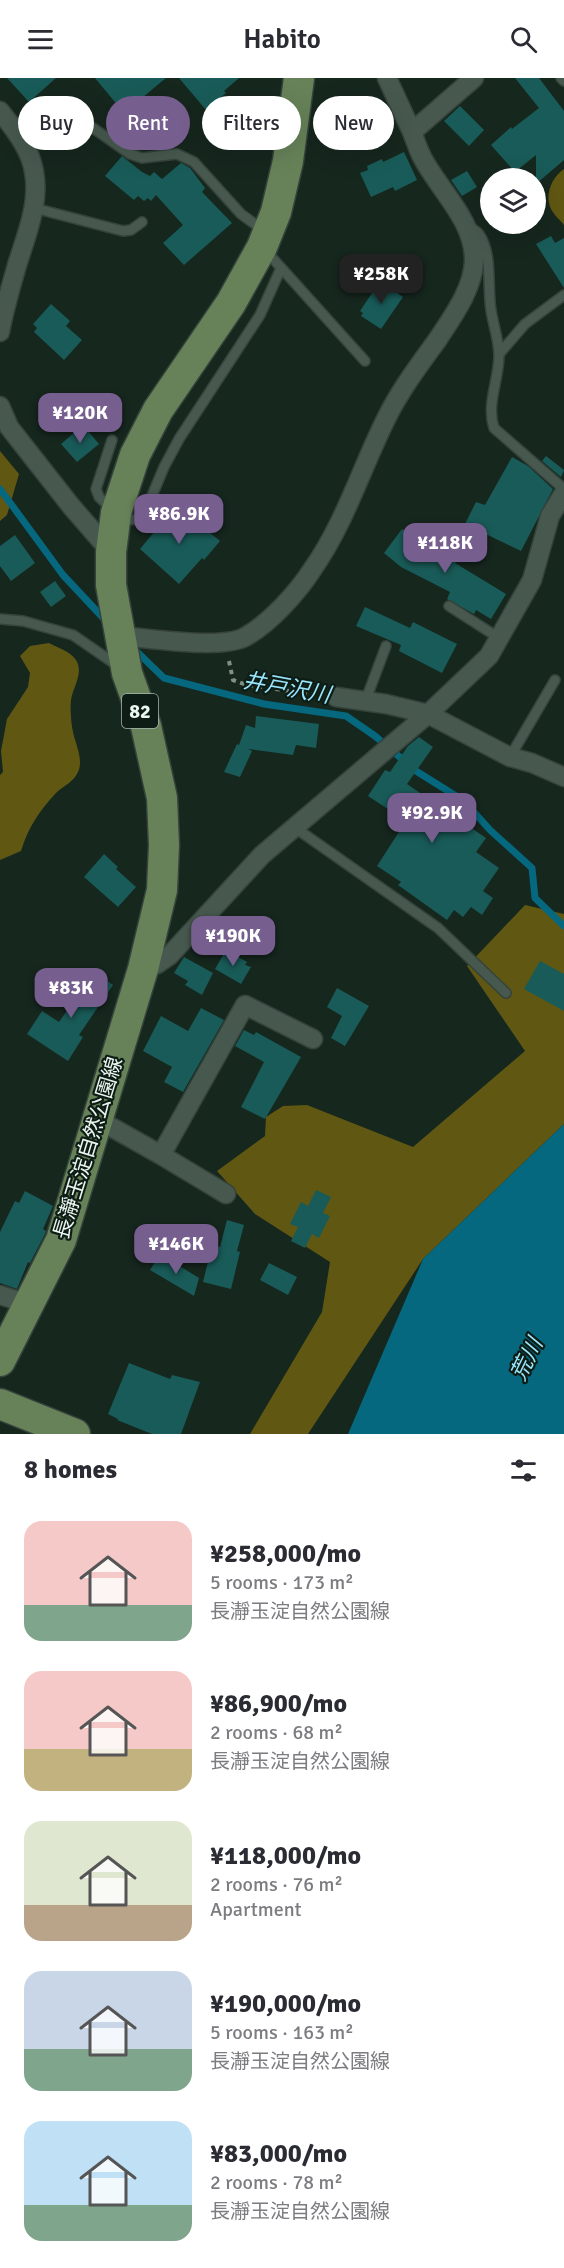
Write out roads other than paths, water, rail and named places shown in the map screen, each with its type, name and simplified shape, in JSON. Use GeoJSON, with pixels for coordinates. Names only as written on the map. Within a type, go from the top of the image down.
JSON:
{"type":"FeatureCollection","features":[{"type":"Feature","properties":{"kind":"main road","name":"長瀞玉淀自然公園線"},"geometry":{"type":"LineString","coordinates":[[0,1361],[61,1240],[142,969],[162,890],[164,845],[162,798],[146,726],[127,673],[111,585],[111,552],[115,518],[135,455],[158,410],[270,250],[288,161],[299,78]]}},
{"type":"Feature","properties":{"kind":"main road"},"geometry":{"type":"LineString","coordinates":[[0,1404],[75,1434]]}},
{"type":"Feature","properties":{"kind":"street"},"geometry":{"type":"LineString","coordinates":[[119,636],[226,643],[245,637],[264,623],[299,589],[339,525],[386,418],[465,295],[474,262],[473,249],[465,225],[422,157],[387,78]]}},
{"type":"Feature","properties":{"kind":"street"},"geometry":{"type":"LineString","coordinates":[[412,132],[474,78]]}},
{"type":"Feature","properties":{"kind":"street"},"geometry":{"type":"LineString","coordinates":[[0,111],[18,135]]}},
{"type":"Feature","properties":{"kind":"street"},"geometry":{"type":"LineString","coordinates":[[0,332],[18,263],[31,226],[34,208],[36,177],[26,150]]}},
{"type":"Feature","properties":{"kind":"street"},"geometry":{"type":"LineString","coordinates":[[0,406],[9,427],[71,506],[111,552]]}},
{"type":"Feature","properties":{"kind":"street"},"geometry":{"type":"LineString","coordinates":[[142,969],[157,964],[171,955],[262,855],[428,714],[489,656],[531,580],[550,516],[564,491]]}},
{"type":"Feature","properties":{"kind":"street"},"geometry":{"type":"LineString","coordinates":[[336,697],[386,704],[428,714],[510,757],[532,763],[564,777]]}},
{"type":"Feature","properties":{"kind":"street"},"geometry":{"type":"LineString","coordinates":[[161,1155],[245,1005],[313,1039]]}},
{"type":"Feature","properties":{"kind":"street"},"geometry":{"type":"LineString","coordinates":[[97,1119],[226,1194]]}},
{"type":"Feature","properties":{"kind":"street"},"geometry":{"type":"LineString","coordinates":[[0,1295],[29,1304]]}},
{"type":"Feature","properties":{"kind":"lane"},"geometry":{"type":"LineString","coordinates":[[94,129],[130,154],[142,158],[177,154],[194,162],[365,360]]}},
{"type":"Feature","properties":{"kind":"lane"},"geometry":{"type":"LineString","coordinates":[[34,208],[123,231],[131,230],[142,222]]}},
{"type":"Feature","properties":{"kind":"lane"},"geometry":{"type":"LineString","coordinates":[[465,225],[478,232],[485,249],[488,292],[499,354],[491,404],[491,420],[494,428],[564,491]]}},
{"type":"Feature","properties":{"kind":"lane"},"geometry":{"type":"LineString","coordinates":[[499,354],[525,324],[564,296]]}},
{"type":"Feature","properties":{"kind":"lane"},"geometry":{"type":"LineString","coordinates":[[112,440],[96,489],[99,497],[115,518]]}},
{"type":"Feature","properties":{"kind":"lane"},"geometry":{"type":"LineString","coordinates":[[449,606],[499,638]]}},
{"type":"Feature","properties":{"kind":"lane"},"geometry":{"type":"LineString","coordinates":[[0,619],[23,621],[73,634],[127,673]]}},
{"type":"Feature","properties":{"kind":"lane"},"geometry":{"type":"LineString","coordinates":[[364,702],[386,646]]}},
{"type":"Feature","properties":{"kind":"lane"},"geometry":{"type":"LineString","coordinates":[[510,757],[555,680]]}},
{"type":"Feature","properties":{"kind":"lane"},"geometry":{"type":"LineString","coordinates":[[294,827],[438,928],[506,993]]}},
{"type":"Feature","properties":{"kind":"water","name":"荒川"},"geometry":{"type":"Polygon","coordinates":[[[564,1124],[564,1434],[348,1434],[423,1259],[564,1124]]]}},
{"type":"Feature","properties":{"kind":"waterway","name":"井戸沢川"},"geometry":{"type":"LineString","coordinates":[[0,489],[63,575],[107,622]]}},
{"type":"Feature","properties":{"kind":"waterway","name":"井戸沢川"},"geometry":{"type":"LineString","coordinates":[[134,649],[164,678],[264,704],[346,716],[375,736],[416,771],[464,801],[490,830],[532,868],[535,898],[564,926]]}}]}
